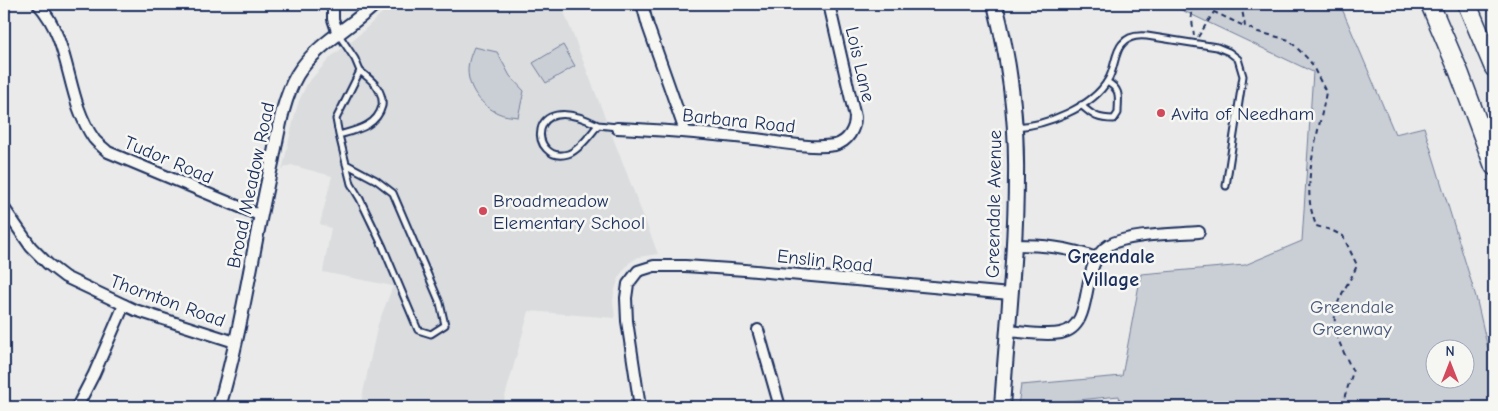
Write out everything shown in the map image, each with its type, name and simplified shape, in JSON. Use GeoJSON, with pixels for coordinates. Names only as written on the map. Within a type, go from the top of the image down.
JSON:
{"type":"FeatureCollection","features":[{"type":"Feature","properties":{"kind":"highway"},"geometry":{"type":"LineString","coordinates":[[1430,4],[1459,72],[1494,166]]}},
{"type":"Feature","properties":{"kind":"highway"},"geometry":{"type":"LineString","coordinates":[[1467,4],[1494,68]]}},
{"type":"Feature","properties":{"kind":"main road","name":"Greendale Avenue"},"geometry":{"type":"LineString","coordinates":[[995,4],[1006,59],[1014,127],[1016,178],[1002,407]]}},
{"type":"Feature","properties":{"kind":"street","name":"Tudor Road"},"geometry":{"type":"LineString","coordinates":[[38,4],[53,26],[61,46],[71,87],[81,113],[95,140],[108,152],[259,215]]}},
{"type":"Feature","properties":{"kind":"street"},"geometry":{"type":"LineString","coordinates":[[333,4],[333,19],[338,34]]}},
{"type":"Feature","properties":{"kind":"street","name":"Broad Meadow Road"},"geometry":{"type":"LineString","coordinates":[[219,407],[230,371],[259,215],[285,106],[297,76],[310,58],[363,16],[375,4]]}},
{"type":"Feature","properties":{"kind":"street"},"geometry":{"type":"LineString","coordinates":[[642,4],[685,131]]}},
{"type":"Feature","properties":{"kind":"street","name":"Lois Lane"},"geometry":{"type":"LineString","coordinates":[[829,4],[855,117],[855,128],[852,131]]}},
{"type":"Feature","properties":{"kind":"street","name":"Barbara Road"},"geometry":{"type":"LineString","coordinates":[[618,128],[685,131],[811,145],[836,145],[846,139],[852,131]]}},
{"type":"Feature","properties":{"kind":"street","name":"Thornton Road"},"geometry":{"type":"LineString","coordinates":[[4,208],[30,246],[48,264],[78,284],[135,310],[235,342]]}},
{"type":"Feature","properties":{"kind":"street"},"geometry":{"type":"LineString","coordinates":[[1008,331],[1056,334],[1073,328],[1082,314],[1090,274],[1096,258],[1106,246],[1118,241],[1199,232]]}},
{"type":"Feature","properties":{"kind":"street"},"geometry":{"type":"LineString","coordinates":[[1013,246],[1059,247],[1096,258]]}},
{"type":"Feature","properties":{"kind":"street","name":"Enslin Road"},"geometry":{"type":"LineString","coordinates":[[640,407],[627,321],[626,298],[628,284],[638,271],[654,266],[685,266],[1010,294]]}},
{"type":"Feature","properties":{"kind":"street"},"geometry":{"type":"LineString","coordinates":[[77,407],[94,374],[124,305]]}},
{"type":"Feature","properties":{"kind":"street"},"geometry":{"type":"LineString","coordinates":[[758,330],[780,407]]}},
{"type":"Feature","properties":{"kind":"lane"},"geometry":{"type":"LineString","coordinates":[[338,34],[355,59],[360,71],[377,87],[382,95],[380,112],[374,122],[357,130],[339,135]]}},
{"type":"Feature","properties":{"kind":"lane"},"geometry":{"type":"LineString","coordinates":[[1014,127],[1043,122],[1081,106],[1092,98],[1108,82],[1114,68],[1118,49],[1129,38],[1147,36],[1217,47],[1229,52],[1238,59],[1242,70],[1242,82],[1226,186]]}},
{"type":"Feature","properties":{"kind":"lane"},"geometry":{"type":"LineString","coordinates":[[346,164],[376,180],[393,193],[440,303],[445,325],[432,334],[418,330],[383,247],[351,184],[346,164],[339,135],[336,119],[360,71]]}},
{"type":"Feature","properties":{"kind":"lane"},"geometry":{"type":"LineString","coordinates":[[1081,106],[1092,115],[1104,119],[1114,119],[1118,113],[1118,92],[1116,87],[1108,82]]}},
{"type":"Feature","properties":{"kind":"lane"},"geometry":{"type":"LineString","coordinates":[[598,125],[570,153],[561,155],[553,154],[545,149],[540,136],[543,122],[550,116],[557,114],[584,118],[598,125],[618,128]]}},
{"type":"Feature","properties":{"kind":"path"},"geometry":{"type":"LineString","coordinates":[[1190,4],[1195,44]]}},
{"type":"Feature","properties":{"kind":"path"},"geometry":{"type":"LineString","coordinates":[[1197,4],[1258,32],[1289,40],[1310,61],[1326,92],[1314,143],[1309,183],[1310,205],[1316,226],[1331,230],[1342,236],[1357,265],[1336,306],[1334,323],[1338,339],[1353,372],[1345,395],[1344,407]]}},
{"type":"Feature","properties":{"kind":"path"},"geometry":{"type":"LineString","coordinates":[[1241,4],[1245,26]]}},
{"type":"Feature","properties":{"kind":"path"},"geometry":{"type":"LineString","coordinates":[[1195,44],[1214,12]]}},
{"type":"Feature","properties":{"kind":"shaded area","name":"Broadmeadow Elementary School"},"geometry":{"type":"Polygon","coordinates":[[[388,4],[561,4],[658,254],[638,257],[629,263],[620,275],[614,292],[615,318],[529,311],[502,407],[360,407],[378,324],[393,286],[323,272],[331,228],[320,224],[332,176],[291,165],[285,167],[282,171],[295,114],[307,84],[331,57],[360,34],[382,13],[388,4]]]}},
{"type":"Feature","properties":{"kind":"green space","name":"Greendale Greenway"},"geometry":{"type":"Polygon","coordinates":[[[1169,4],[1340,4],[1395,134],[1424,127],[1476,297],[1494,375],[1494,407],[1121,407],[1119,396],[1018,406],[1021,385],[1122,376],[1141,274],[1245,265],[1302,241],[1313,72],[1169,4]]]}},
{"type":"Feature","properties":{"kind":"green space"},"geometry":{"type":"Polygon","coordinates":[[[563,45],[575,66],[546,83],[533,63],[563,45]]]}},
{"type":"Feature","properties":{"kind":"green space"},"geometry":{"type":"Polygon","coordinates":[[[474,47],[497,52],[510,76],[524,91],[518,117],[503,115],[492,110],[481,101],[473,90],[468,70],[474,47]]]}},
{"type":"Feature","properties":{"kind":"place","name":"Avita of Needham"},"geometry":{"type":"Point","coordinates":[1161,113]}},
{"type":"Feature","properties":{"kind":"place","name":"Broadmeadow Elementary School"},"geometry":{"type":"Point","coordinates":[483,211]}},
{"type":"Feature","properties":{"kind":"district","name":"Greendale Village"},"geometry":{"type":"Point","coordinates":[1111,268]}}]}
